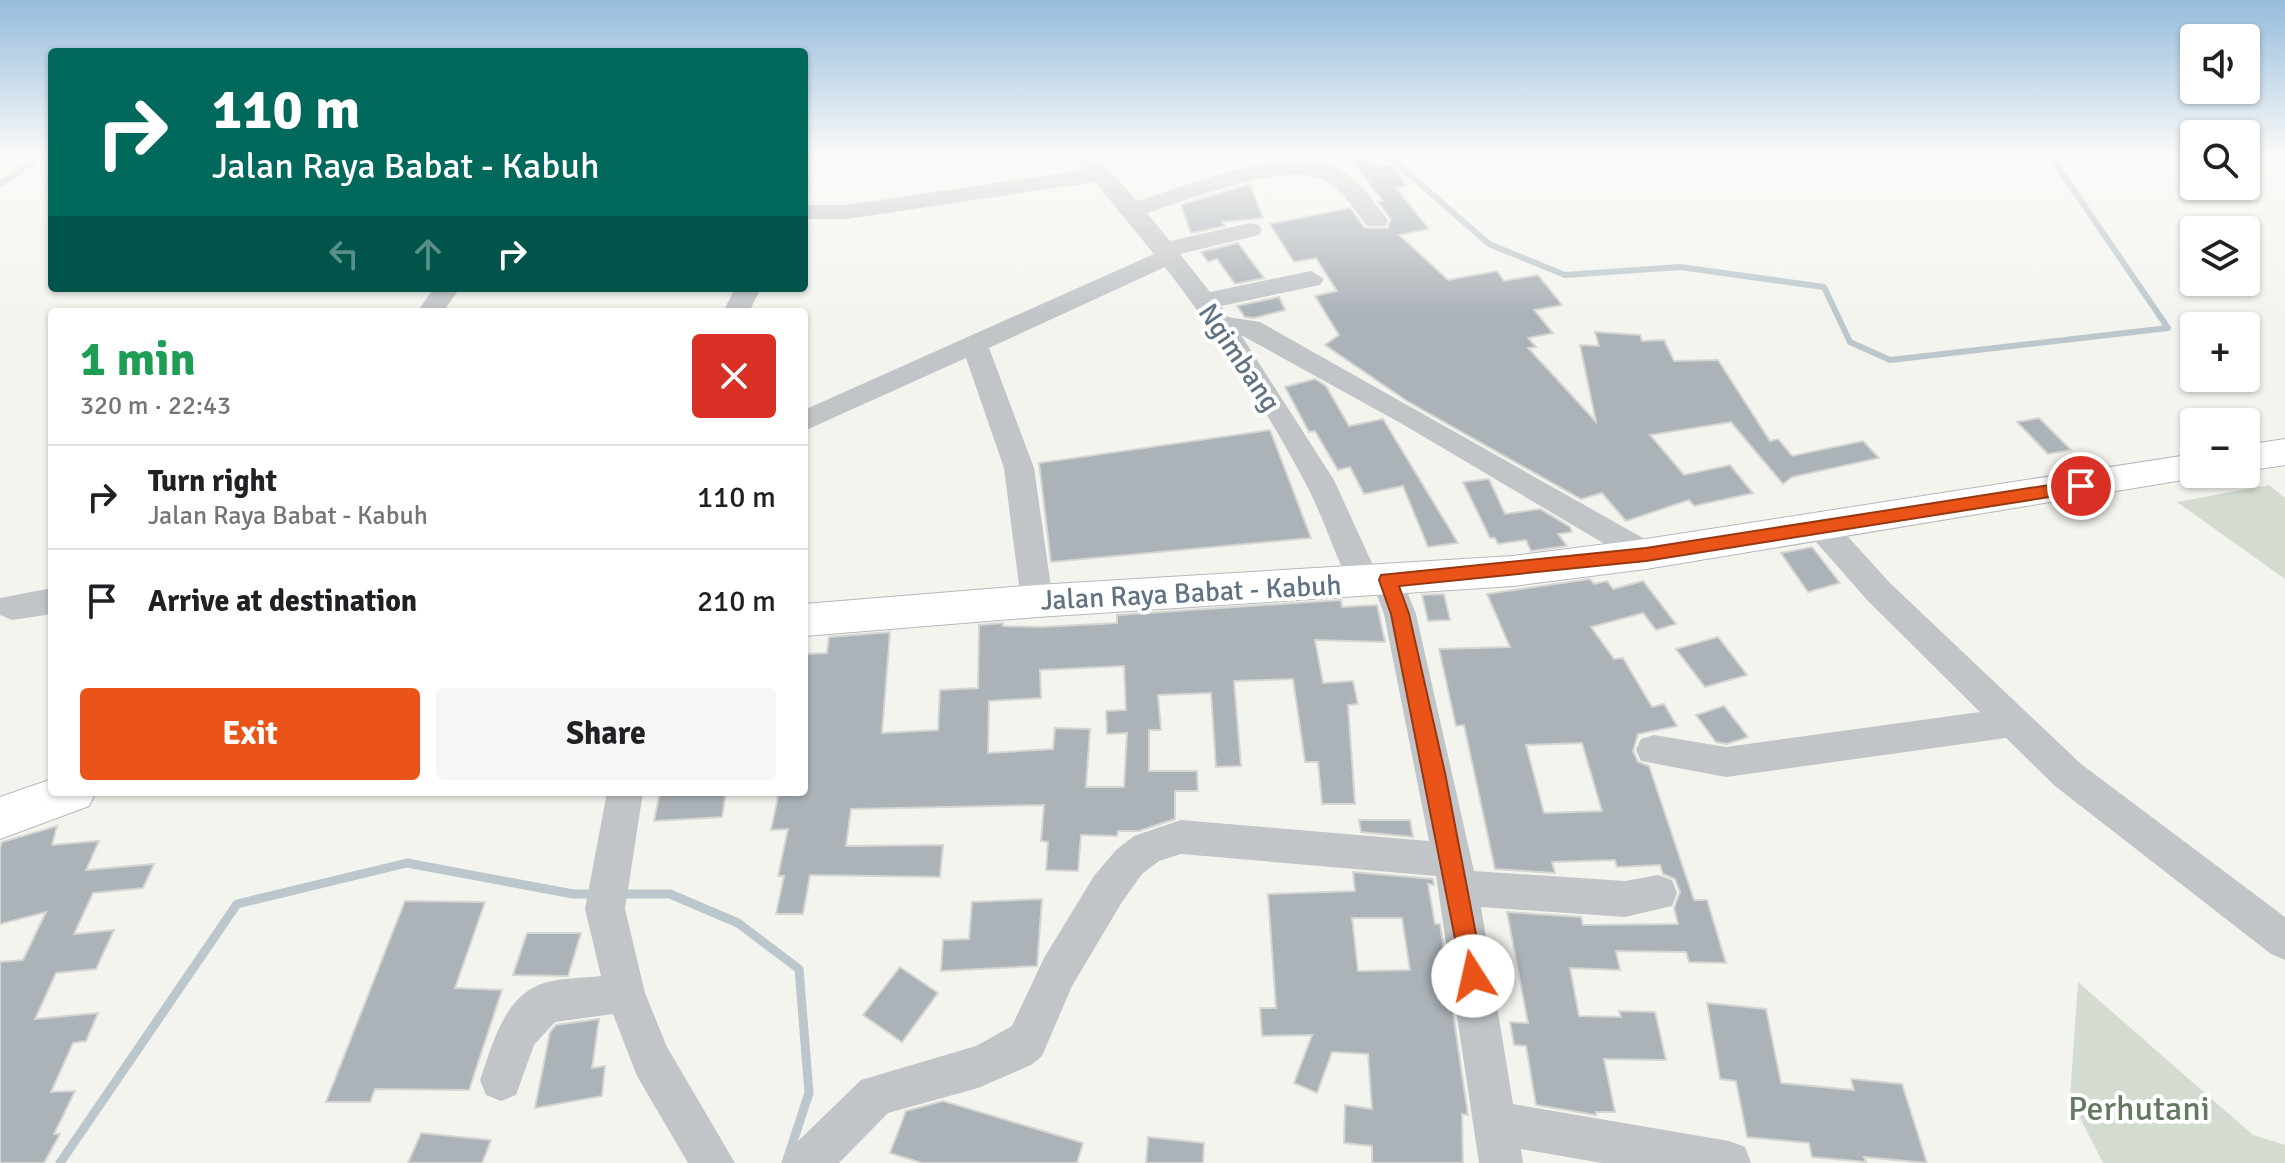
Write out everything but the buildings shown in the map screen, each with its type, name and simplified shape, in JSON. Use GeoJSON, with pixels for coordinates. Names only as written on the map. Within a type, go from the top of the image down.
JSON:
{"type":"FeatureCollection","features":[{"type":"Feature","properties":{"kind":"main road"},"geometry":{"type":"LineString","coordinates":[[2260,456],[2285,452]]}},
{"type":"Feature","properties":{"kind":"main road","name":"Jalan Raya Babat - Kabuh"},"geometry":{"type":"LineString","coordinates":[[808,620],[1037,601],[1513,571],[1646,554],[2180,469]]}},
{"type":"Feature","properties":{"kind":"main road"},"geometry":{"type":"LineString","coordinates":[[0,818],[62,796]]}},
{"type":"Feature","properties":{"kind":"street"},"geometry":{"type":"LineString","coordinates":[[808,212],[847,212],[866,208]]}},
{"type":"Feature","properties":{"kind":"street"},"geometry":{"type":"LineString","coordinates":[[1133,210],[1139,208]]}},
{"type":"Feature","properties":{"kind":"street"},"geometry":{"type":"LineString","coordinates":[[1365,208],[1376,221]]}},
{"type":"Feature","properties":{"kind":"street","name":"Ngimbang"},"geometry":{"type":"LineString","coordinates":[[1133,210],[1212,313],[1321,483],[1376,581],[1400,614],[1455,874],[1499,1143]]}},
{"type":"Feature","properties":{"kind":"street"},"geometry":{"type":"LineString","coordinates":[[808,232],[847,212]]}},
{"type":"Feature","properties":{"kind":"street"},"geometry":{"type":"LineString","coordinates":[[808,419],[975,346],[1166,253],[1250,230]]}},
{"type":"Feature","properties":{"kind":"street"},"geometry":{"type":"LineString","coordinates":[[1212,313],[1311,279]]}},
{"type":"Feature","properties":{"kind":"street"},"geometry":{"type":"LineString","coordinates":[[1212,313],[1251,328],[1414,418],[1646,554]]}},
{"type":"Feature","properties":{"kind":"street"},"geometry":{"type":"LineString","coordinates":[[975,346],[1019,468],[1037,601]]}},
{"type":"Feature","properties":{"kind":"street"},"geometry":{"type":"LineString","coordinates":[[1820,526],[1879,592],[2068,775],[2285,941]]}},
{"type":"Feature","properties":{"kind":"street"},"geometry":{"type":"LineString","coordinates":[[12,607],[48,602]]}},
{"type":"Feature","properties":{"kind":"street"},"geometry":{"type":"LineString","coordinates":[[1654,750],[1726,762],[2012,722]]}},
{"type":"Feature","properties":{"kind":"street"},"geometry":{"type":"LineString","coordinates":[[624,796],[607,894],[625,993],[652,1061],[713,1163]]}},
{"type":"Feature","properties":{"kind":"street"},"geometry":{"type":"LineString","coordinates":[[815,1156],[876,1095],[991,1063],[1027,1041],[1058,972],[1108,889],[1129,862],[1147,848],[1181,837],[1625,899],[1658,893]]}},
{"type":"Feature","properties":{"kind":"street"},"geometry":{"type":"LineString","coordinates":[[501,1080],[518,1032],[545,1003],[625,993]]}},
{"type":"Feature","properties":{"kind":"street"},"geometry":{"type":"LineString","coordinates":[[1499,1143],[1729,1163]]}},
{"type":"Feature","properties":{"kind":"green space"},"geometry":{"type":"Polygon","coordinates":[[[2269,485],[2285,498],[2285,579],[2177,502],[2269,485]]]}},
{"type":"Feature","properties":{"kind":"green space","name":"Perhutani"},"geometry":{"type":"Polygon","coordinates":[[[2078,982],[2253,1135],[2285,1145],[2285,1163],[2103,1163],[2070,1098],[2078,982]]]}},
{"type":"Feature","properties":{"kind":"waterway"},"geometry":{"type":"LineString","coordinates":[[1448,208],[1489,244],[1565,275],[1680,267],[1824,287],[1850,342],[1890,360],[2168,328],[2086,208]]}},
{"type":"Feature","properties":{"kind":"waterway"},"geometry":{"type":"LineString","coordinates":[[60,1163],[237,904],[407,863],[573,894],[596,894]]}},
{"type":"Feature","properties":{"kind":"waterway"},"geometry":{"type":"LineString","coordinates":[[621,894],[670,894],[738,923],[799,969],[809,1093],[786,1163]]}},
{"type":"Feature","properties":{"kind":"route"},"geometry":{"type":"LineString","coordinates":[[1473,976],[1435,773],[1400,614],[1388,580],[1513,571],[1646,554],[2081,486]]}}]}
